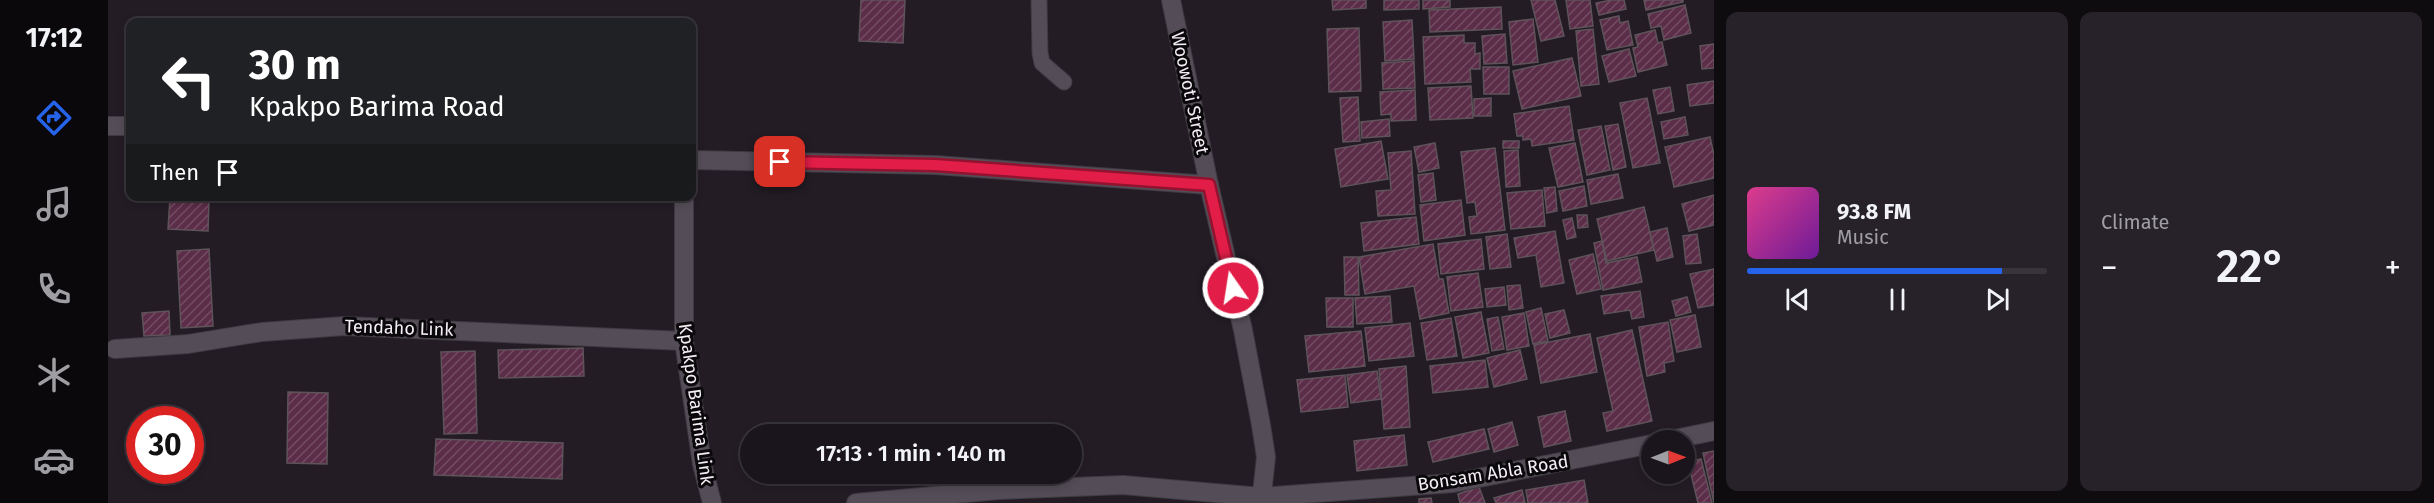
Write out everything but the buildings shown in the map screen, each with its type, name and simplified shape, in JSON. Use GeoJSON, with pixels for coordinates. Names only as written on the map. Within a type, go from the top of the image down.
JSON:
{"type":"FeatureCollection","features":[{"type":"Feature","properties":{"kind":"street","name":"Woowoti Street"},"geometry":{"type":"LineString","coordinates":[[1171,0],[1209,185],[1243,330],[1261,425],[1266,457],[1261,500]]}},
{"type":"Feature","properties":{"kind":"street"},"geometry":{"type":"LineString","coordinates":[[108,126],[126,126]]}},
{"type":"Feature","properties":{"kind":"street"},"geometry":{"type":"LineString","coordinates":[[696,160],[935,165],[1209,185]]}},
{"type":"Feature","properties":{"kind":"street","name":"Kpakpo Barima Link"},"geometry":{"type":"LineString","coordinates":[[684,201],[684,341],[702,464],[712,503]]}},
{"type":"Feature","properties":{"kind":"street","name":"Tendaho Link"},"geometry":{"type":"LineString","coordinates":[[115,349],[188,344],[262,332],[344,326],[684,341]]}},
{"type":"Feature","properties":{"kind":"street"},"geometry":{"type":"LineString","coordinates":[[1695,435],[1714,431]]}},
{"type":"Feature","properties":{"kind":"street","name":"Bonsam Abla Road"},"geometry":{"type":"LineString","coordinates":[[1261,500],[1453,483],[1641,446]]}},
{"type":"Feature","properties":{"kind":"street"},"geometry":{"type":"LineString","coordinates":[[856,503],[999,490],[1123,485],[1261,500]]}},
{"type":"Feature","properties":{"kind":"lane"},"geometry":{"type":"LineString","coordinates":[[1039,0],[1042,63],[1064,82]]}},
{"type":"Feature","properties":{"kind":"route"},"geometry":{"type":"LineString","coordinates":[[780,162],[935,165],[1209,185],[1233,288]]}}]}
